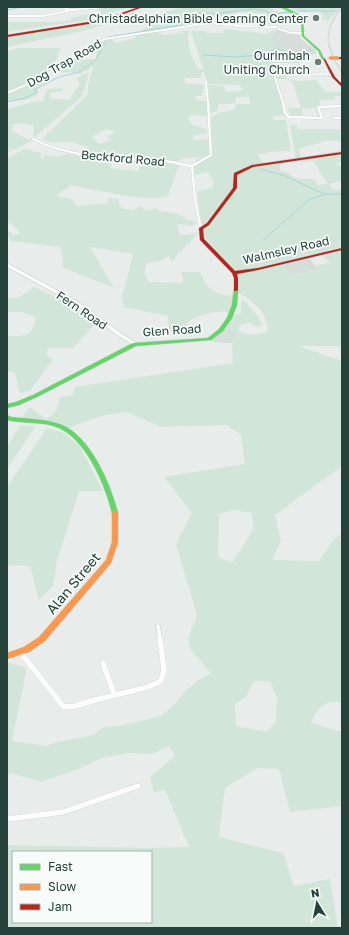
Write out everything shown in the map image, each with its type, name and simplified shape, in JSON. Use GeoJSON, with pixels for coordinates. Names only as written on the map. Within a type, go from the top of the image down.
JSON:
{"type":"FeatureCollection","features":[{"type":"Feature","properties":{"kind":"main road"},"geometry":{"type":"LineString","coordinates":[[7,34],[93,20],[120,13],[134,7]]}},
{"type":"Feature","properties":{"kind":"main road"},"geometry":{"type":"LineString","coordinates":[[7,34],[101,21],[142,7]]}},
{"type":"Feature","properties":{"kind":"main road"},"geometry":{"type":"LineString","coordinates":[[281,7],[301,18],[305,39],[326,58],[332,74],[342,86]]}},
{"type":"Feature","properties":{"kind":"main road"},"geometry":{"type":"LineString","coordinates":[[285,7],[298,13],[305,19],[306,22],[304,33],[320,50],[342,82]]}},
{"type":"Feature","properties":{"kind":"main road"},"geometry":{"type":"LineString","coordinates":[[326,58],[341,57]]}},
{"type":"Feature","properties":{"kind":"main road"},"geometry":{"type":"LineString","coordinates":[[234,273],[202,239],[201,228],[208,224],[235,188],[235,174],[252,166],[342,153]]}},
{"type":"Feature","properties":{"kind":"main road","name":"Walmsley Road"},"geometry":{"type":"LineString","coordinates":[[234,273],[258,269],[342,249]]}},
{"type":"Feature","properties":{"kind":"main road","name":"Glen Road"},"geometry":{"type":"LineString","coordinates":[[7,406],[17,404],[35,396],[135,344],[204,340],[211,337],[228,323],[235,311],[236,278],[234,273]]}},
{"type":"Feature","properties":{"kind":"main road","name":"Alan Street"},"geometry":{"type":"LineString","coordinates":[[7,417],[9,419],[59,427],[77,439],[91,457],[109,494],[114,507],[115,518],[114,545],[109,561],[37,644],[21,653],[7,656]]}},
{"type":"Feature","properties":{"kind":"street"},"geometry":{"type":"LineString","coordinates":[[62,7],[68,10]]}},
{"type":"Feature","properties":{"kind":"street"},"geometry":{"type":"LineString","coordinates":[[7,16],[43,16],[68,10],[106,7]]}},
{"type":"Feature","properties":{"kind":"street"},"geometry":{"type":"LineString","coordinates":[[245,19],[248,15],[252,16]]}},
{"type":"Feature","properties":{"kind":"street"},"geometry":{"type":"LineString","coordinates":[[225,24],[235,18],[266,20]]}},
{"type":"Feature","properties":{"kind":"street","name":"Dog Trap Road"},"geometry":{"type":"LineString","coordinates":[[7,93],[38,80],[104,39],[210,23],[264,27],[304,33]]}},
{"type":"Feature","properties":{"kind":"street"},"geometry":{"type":"LineString","coordinates":[[277,29],[282,28],[289,31],[304,33]]}},
{"type":"Feature","properties":{"kind":"street"},"geometry":{"type":"LineString","coordinates":[[317,49],[318,58],[332,74]]}},
{"type":"Feature","properties":{"kind":"street"},"geometry":{"type":"LineString","coordinates":[[304,65],[305,71],[310,74]]}},
{"type":"Feature","properties":{"kind":"street"},"geometry":{"type":"LineString","coordinates":[[274,67],[275,78],[281,93],[285,113],[292,118],[322,118],[318,108],[342,106]]}},
{"type":"Feature","properties":{"kind":"street"},"geometry":{"type":"LineString","coordinates":[[292,75],[332,74]]}},
{"type":"Feature","properties":{"kind":"street"},"geometry":{"type":"LineString","coordinates":[[201,228],[195,200],[192,166],[211,155],[206,81]]}},
{"type":"Feature","properties":{"kind":"street"},"geometry":{"type":"LineString","coordinates":[[335,118],[342,118]]}},
{"type":"Feature","properties":{"kind":"street","name":"Beckford Road"},"geometry":{"type":"LineString","coordinates":[[33,139],[56,148],[100,158],[163,161],[192,166]]}},
{"type":"Feature","properties":{"kind":"street","name":"Fern Road"},"geometry":{"type":"LineString","coordinates":[[7,266],[30,280],[74,302],[117,334],[135,344]]}},
{"type":"Feature","properties":{"kind":"street"},"geometry":{"type":"LineString","coordinates":[[21,653],[29,665],[54,692],[66,708],[114,694],[149,688],[161,681],[164,670],[158,626]]}},
{"type":"Feature","properties":{"kind":"street"},"geometry":{"type":"LineString","coordinates":[[103,663],[114,694]]}},
{"type":"Feature","properties":{"kind":"street"},"geometry":{"type":"LineString","coordinates":[[7,819],[63,812],[138,786]]}},
{"type":"Feature","properties":{"kind":"shaded area"},"geometry":{"type":"Polygon","coordinates":[[[276,30],[299,35],[302,40],[315,49],[317,54],[304,54],[306,61],[299,61],[299,63],[257,63],[274,48],[271,37],[276,30]]]}},
{"type":"Feature","properties":{"kind":"shaded area"},"geometry":{"type":"Polygon","coordinates":[[[309,258],[319,270],[290,275],[282,264],[309,258]]]}},
{"type":"Feature","properties":{"kind":"shaded area"},"geometry":{"type":"Polygon","coordinates":[[[223,329],[239,331],[232,343],[220,343],[209,340],[223,329]]]}},
{"type":"Feature","properties":{"kind":"green space"},"geometry":{"type":"Polygon","coordinates":[[[110,7],[131,7],[87,20],[7,32],[7,22],[55,22],[71,20],[70,18],[101,12],[97,9],[110,7]]]}},
{"type":"Feature","properties":{"kind":"green space"},"geometry":{"type":"Polygon","coordinates":[[[185,7],[267,7],[280,13],[287,11],[295,15],[281,14],[281,18],[276,19],[277,24],[269,24],[266,14],[241,12],[215,18],[199,17],[192,19],[209,22],[139,32],[150,25],[173,21],[142,19],[144,17],[185,7]]]}},
{"type":"Feature","properties":{"kind":"green space"},"geometry":{"type":"Polygon","coordinates":[[[288,7],[337,7],[336,9],[340,7],[326,23],[326,20],[315,17],[325,17],[319,11],[299,12],[288,7]]]}},
{"type":"Feature","properties":{"kind":"green space"},"geometry":{"type":"Polygon","coordinates":[[[135,12],[136,17],[83,31],[7,47],[7,37],[87,25],[135,12]]]}},
{"type":"Feature","properties":{"kind":"green space"},"geometry":{"type":"Polygon","coordinates":[[[224,29],[267,34],[275,29],[274,34],[271,37],[274,48],[290,49],[292,54],[278,55],[279,56],[275,58],[299,61],[299,63],[277,63],[275,67],[273,67],[286,117],[272,116],[274,120],[286,120],[291,151],[258,154],[263,163],[234,173],[234,188],[205,224],[202,224],[201,221],[197,191],[212,188],[214,182],[208,172],[194,175],[193,168],[211,155],[211,117],[222,112],[234,110],[237,104],[250,104],[249,97],[236,97],[235,104],[218,104],[218,110],[210,114],[208,85],[223,86],[227,92],[244,90],[239,85],[208,84],[204,72],[201,72],[201,78],[185,78],[185,83],[204,85],[203,93],[201,93],[203,96],[195,96],[198,101],[207,101],[208,116],[190,115],[188,119],[193,125],[206,129],[208,133],[193,136],[193,140],[209,139],[209,155],[197,162],[195,161],[201,157],[183,158],[176,161],[125,159],[90,154],[88,147],[70,142],[53,143],[42,139],[88,94],[88,86],[93,67],[80,74],[69,72],[55,73],[75,59],[96,59],[97,49],[95,47],[100,43],[112,39],[115,43],[136,38],[135,36],[126,36],[158,31],[164,35],[182,33],[181,31],[189,31],[188,41],[192,55],[198,69],[203,69],[191,31],[223,33],[224,29]],[[107,129],[92,137],[99,144],[112,140],[106,137],[116,132],[107,129]]]}},
{"type":"Feature","properties":{"kind":"green space"},"geometry":{"type":"Polygon","coordinates":[[[19,48],[61,48],[55,63],[50,70],[41,77],[29,83],[7,91],[7,51],[19,48]]]}},
{"type":"Feature","properties":{"kind":"green space"},"geometry":{"type":"Polygon","coordinates":[[[89,73],[82,96],[34,138],[34,126],[22,123],[13,125],[12,131],[27,139],[34,140],[7,153],[7,109],[36,101],[45,101],[43,98],[48,89],[63,88],[61,91],[50,93],[50,98],[69,100],[80,84],[76,79],[89,73]]]}},
{"type":"Feature","properties":{"kind":"green space"},"geometry":{"type":"Polygon","coordinates":[[[284,74],[287,79],[298,81],[316,80],[325,92],[342,92],[342,96],[335,96],[334,100],[319,100],[321,106],[318,107],[320,114],[317,114],[315,108],[302,109],[303,117],[318,117],[317,115],[320,115],[321,118],[293,118],[290,115],[288,108],[301,108],[293,83],[286,79],[276,79],[276,75],[284,74]]]}},
{"type":"Feature","properties":{"kind":"green space"},"geometry":{"type":"Polygon","coordinates":[[[44,79],[51,79],[37,87],[36,96],[26,100],[7,101],[7,93],[44,79]]]}},
{"type":"Feature","properties":{"kind":"green space"},"geometry":{"type":"Polygon","coordinates":[[[290,125],[296,125],[298,129],[341,129],[340,135],[342,135],[342,141],[325,141],[299,149],[301,158],[296,159],[290,125]]]}},
{"type":"Feature","properties":{"kind":"green space"},"geometry":{"type":"Polygon","coordinates":[[[25,149],[41,153],[40,158],[44,158],[45,155],[57,157],[68,153],[88,159],[112,160],[111,168],[138,171],[142,162],[163,162],[179,165],[168,196],[160,198],[135,197],[71,185],[57,196],[72,199],[77,206],[108,203],[108,198],[119,199],[119,205],[124,209],[133,210],[140,206],[145,210],[150,211],[157,208],[158,210],[178,214],[188,220],[195,221],[196,224],[192,226],[177,224],[180,235],[188,235],[197,232],[197,235],[176,256],[174,261],[170,260],[169,256],[160,261],[147,263],[144,273],[149,282],[183,283],[182,272],[200,272],[209,287],[217,293],[235,296],[234,311],[224,323],[228,312],[214,312],[190,321],[181,334],[169,331],[168,316],[124,307],[122,297],[133,254],[90,247],[114,288],[62,267],[63,260],[60,247],[10,241],[7,230],[14,235],[20,233],[7,221],[7,158],[25,149]]]}},
{"type":"Feature","properties":{"kind":"green space"},"geometry":{"type":"Polygon","coordinates":[[[342,153],[342,162],[335,163],[342,168],[342,181],[329,184],[334,190],[342,189],[342,247],[237,272],[211,248],[202,230],[236,188],[237,174],[253,167],[277,162],[280,163],[280,171],[291,173],[291,176],[315,180],[317,185],[328,184],[313,161],[301,162],[298,160],[342,153]]]}},
{"type":"Feature","properties":{"kind":"green space"},"geometry":{"type":"Polygon","coordinates":[[[342,250],[342,346],[298,346],[342,361],[342,466],[275,515],[281,541],[272,560],[319,561],[334,539],[342,534],[342,703],[331,702],[322,706],[316,713],[311,723],[342,732],[342,806],[290,812],[279,769],[257,768],[225,788],[219,837],[283,853],[294,886],[330,879],[338,928],[7,928],[7,845],[149,848],[189,847],[165,790],[154,792],[150,777],[175,756],[169,746],[152,754],[128,753],[102,758],[81,768],[41,782],[11,773],[7,775],[7,662],[26,668],[12,741],[47,746],[56,742],[93,735],[104,727],[119,726],[161,716],[176,703],[185,691],[211,673],[190,649],[188,638],[197,615],[176,544],[192,513],[164,477],[245,464],[241,435],[227,425],[161,427],[127,412],[105,415],[70,428],[21,419],[28,408],[32,408],[45,419],[49,417],[56,411],[60,397],[72,396],[75,387],[233,363],[232,343],[239,332],[223,329],[233,315],[241,313],[241,301],[245,301],[260,319],[262,325],[256,327],[249,322],[239,326],[239,331],[254,335],[268,331],[263,313],[250,300],[238,293],[238,278],[236,274],[282,264],[290,275],[319,270],[316,266],[330,262],[320,255],[342,250]],[[234,510],[219,514],[218,557],[232,563],[253,530],[252,513],[234,510]],[[254,681],[246,697],[235,704],[236,726],[267,732],[276,721],[277,698],[270,681],[254,681]]]}},
{"type":"Feature","properties":{"kind":"green space"},"geometry":{"type":"Polygon","coordinates":[[[34,287],[65,301],[96,323],[73,348],[48,348],[46,355],[53,359],[30,391],[20,393],[15,373],[7,371],[7,336],[23,336],[29,333],[35,322],[35,317],[22,312],[7,312],[7,298],[19,297],[34,287]]]}},
{"type":"Feature","properties":{"kind":"green space"},"geometry":{"type":"Polygon","coordinates":[[[20,425],[35,427],[7,469],[7,447],[20,425]]]}},
{"type":"Feature","properties":{"kind":"green space"},"geometry":{"type":"Polygon","coordinates":[[[47,428],[64,433],[79,445],[103,491],[79,491],[57,561],[53,586],[39,600],[30,566],[7,565],[7,487],[47,428]]]}},
{"type":"Feature","properties":{"kind":"waterway"},"geometry":{"type":"LineString","coordinates":[[7,10],[22,7]]}},
{"type":"Feature","properties":{"kind":"waterway"},"geometry":{"type":"LineString","coordinates":[[7,102],[25,98],[38,92],[34,90],[59,77],[79,72],[95,61],[108,37],[181,25],[186,21],[186,17],[194,13],[213,14],[253,9],[266,11],[271,14],[289,12]]}},
{"type":"Feature","properties":{"kind":"waterway"},"geometry":{"type":"LineString","coordinates":[[298,11],[342,11]]}},
{"type":"Feature","properties":{"kind":"waterway"},"geometry":{"type":"LineString","coordinates":[[140,18],[185,17]]}},
{"type":"Feature","properties":{"kind":"waterway"},"geometry":{"type":"LineString","coordinates":[[203,55],[234,57],[260,55],[277,49],[291,52],[311,50]]}},
{"type":"Feature","properties":{"kind":"waterway"},"geometry":{"type":"LineString","coordinates":[[260,169],[285,176],[324,194]]}},
{"type":"Feature","properties":{"kind":"waterway"},"geometry":{"type":"LineString","coordinates":[[263,240],[310,199],[326,194],[342,194]]}},
{"type":"Feature","properties":{"kind":"railway"},"geometry":{"type":"LineString","coordinates":[[342,7],[331,23],[328,39],[332,55],[342,72]]}},
{"type":"Feature","properties":{"kind":"traffic: fast"},"geometry":{"type":"LineString","coordinates":[[281,7],[298,15],[302,19],[303,36],[319,51],[323,58]]}},
{"type":"Feature","properties":{"kind":"traffic: fast"},"geometry":{"type":"LineString","coordinates":[[7,406],[17,404],[35,396],[135,344],[209,339],[216,335],[230,318],[236,298],[236,290]]}},
{"type":"Feature","properties":{"kind":"traffic: fast"},"geometry":{"type":"LineString","coordinates":[[7,417],[9,419],[42,422],[55,425],[71,433],[80,441],[96,464],[103,477],[115,513]]}},
{"type":"Feature","properties":{"kind":"traffic: slow"},"geometry":{"type":"LineString","coordinates":[[330,58],[338,58]]}},
{"type":"Feature","properties":{"kind":"traffic: slow"},"geometry":{"type":"LineString","coordinates":[[7,656],[26,650],[42,639],[109,561],[115,542],[115,513]]}},
{"type":"Feature","properties":{"kind":"traffic: jam"},"geometry":{"type":"LineString","coordinates":[[7,36],[101,21],[142,7]]}},
{"type":"Feature","properties":{"kind":"traffic: jam"},"geometry":{"type":"LineString","coordinates":[[324,59],[334,77],[342,86]]}},
{"type":"Feature","properties":{"kind":"traffic: jam"},"geometry":{"type":"LineString","coordinates":[[236,290],[236,278],[234,273],[202,239],[201,228],[208,224],[235,188],[235,174],[252,166],[342,153]]}},
{"type":"Feature","properties":{"kind":"traffic: jam"},"geometry":{"type":"LineString","coordinates":[[234,273],[258,269],[342,249]]}},
{"type":"Feature","properties":{"kind":"place","name":"Christadelphian Bible Learning Center"},"geometry":{"type":"Point","coordinates":[316,18]}},
{"type":"Feature","properties":{"kind":"place","name":"Ourimbah Uniting Church"},"geometry":{"type":"Point","coordinates":[318,62]}}]}
